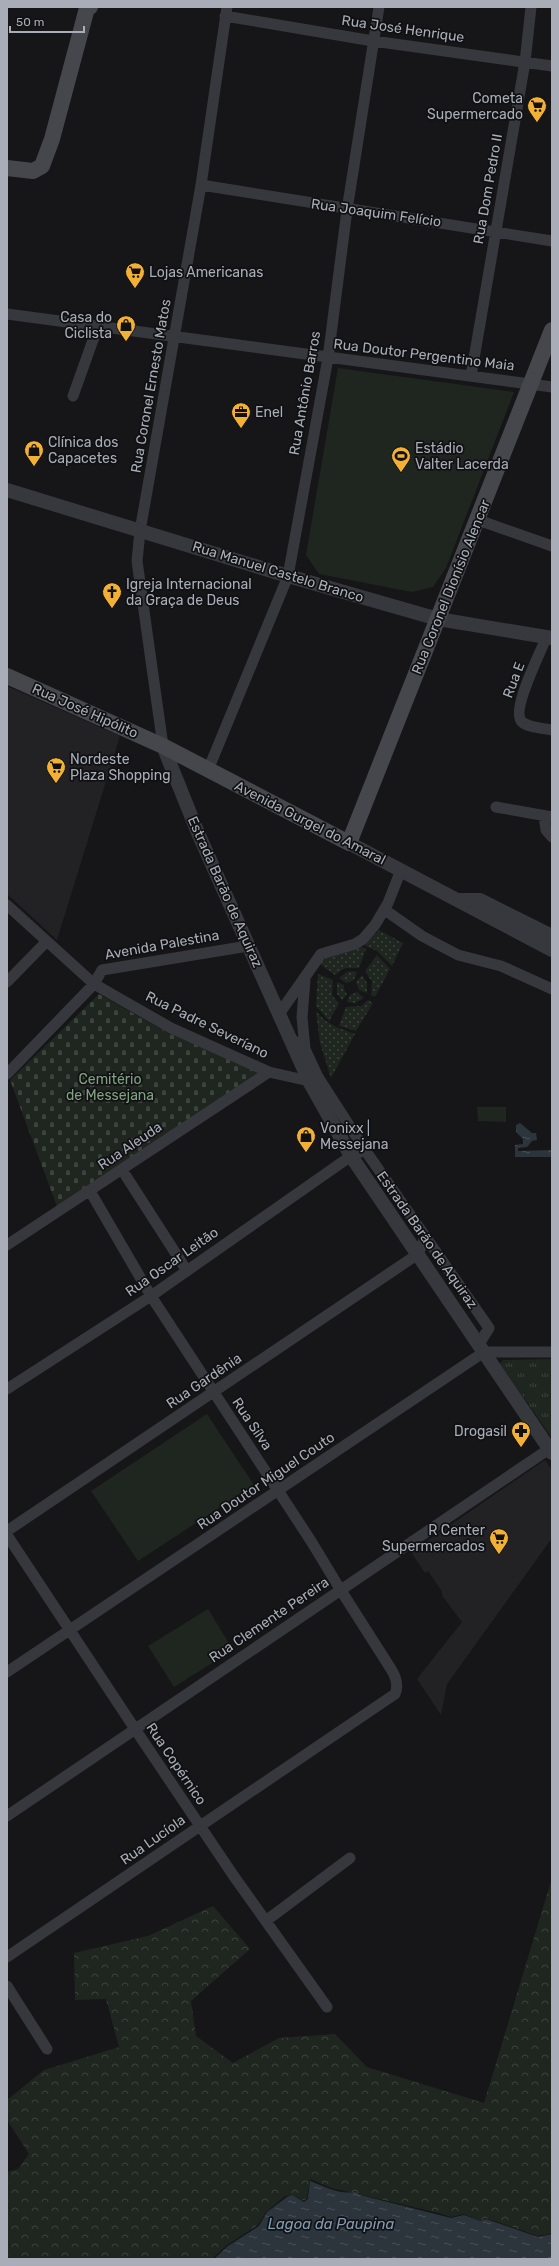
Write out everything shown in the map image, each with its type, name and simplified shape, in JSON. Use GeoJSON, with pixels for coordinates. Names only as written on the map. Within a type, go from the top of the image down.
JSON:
{"type":"FeatureCollection","features":[{"type":"Feature","properties":{"kind":"main road"},"geometry":{"type":"LineString","coordinates":[[12,169],[33,171],[42,166],[52,139],[88,7]]}},
{"type":"Feature","properties":{"kind":"main road","name":"Rua Coronel Dionísio Alencar"},"geometry":{"type":"LineString","coordinates":[[349,843],[518,421],[529,383],[552,330]]}},
{"type":"Feature","properties":{"kind":"main road","name":"Rua José Hipólito"},"geometry":{"type":"LineString","coordinates":[[7,676],[163,746]]}},
{"type":"Feature","properties":{"kind":"main road","name":"Avenida Gurgel do Amaral"},"geometry":{"type":"LineString","coordinates":[[163,746],[349,843]]}},
{"type":"Feature","properties":{"kind":"street","name":"Rua Antônio Barros"},"geometry":{"type":"LineString","coordinates":[[208,770],[288,576],[328,358],[347,210],[379,7]]}},
{"type":"Feature","properties":{"kind":"street","name":"Rua Dom Pedro II"},"geometry":{"type":"LineString","coordinates":[[471,376],[525,62],[531,7]]}},
{"type":"Feature","properties":{"kind":"street","name":"Rua José Henrique"},"geometry":{"type":"LineString","coordinates":[[226,12],[373,41],[552,66]]}},
{"type":"Feature","properties":{"kind":"street","name":"Rua Coronel Ernesto Matos"},"geometry":{"type":"LineString","coordinates":[[163,746],[137,561],[140,531],[201,185],[226,12]]}},
{"type":"Feature","properties":{"kind":"street","name":"Rua Joaquim Felício"},"geometry":{"type":"LineString","coordinates":[[201,185],[347,210],[497,231],[552,241]]}},
{"type":"Feature","properties":{"kind":"street","name":"Rua Doutor Pergentino Maia"},"geometry":{"type":"LineString","coordinates":[[7,314],[328,358],[552,386]]}},
{"type":"Feature","properties":{"kind":"street"},"geometry":{"type":"LineString","coordinates":[[73,396],[98,326]]}},
{"type":"Feature","properties":{"kind":"street","name":"Rua Manuel Castelo Branco"},"geometry":{"type":"LineString","coordinates":[[7,490],[288,576],[438,619],[549,638]]}},
{"type":"Feature","properties":{"kind":"street"},"geometry":{"type":"LineString","coordinates":[[478,520],[552,546]]}},
{"type":"Feature","properties":{"kind":"street","name":"Rua E"},"geometry":{"type":"LineString","coordinates":[[549,638],[519,708],[519,716],[522,722],[532,727],[552,730]]}},
{"type":"Feature","properties":{"kind":"street","name":"Estrada Barão de Aquiraz"},"geometry":{"type":"LineString","coordinates":[[163,746],[198,833],[309,1081],[365,1150],[489,1328],[481,1348]]}},
{"type":"Feature","properties":{"kind":"street"},"geometry":{"type":"LineString","coordinates":[[496,807],[548,816],[546,830],[552,837]]}},
{"type":"Feature","properties":{"kind":"street","name":"Avenida Gurgel do Amaral"},"geometry":{"type":"LineString","coordinates":[[349,843],[552,950]]}},
{"type":"Feature","properties":{"kind":"street"},"geometry":{"type":"LineString","coordinates":[[279,1014],[305,979],[312,964],[321,954],[354,944],[363,939],[385,910],[401,870]]}},
{"type":"Feature","properties":{"kind":"street","name":"Avenida Gurgel do Amaral"},"geometry":{"type":"LineString","coordinates":[[458,900],[480,900],[552,936]]}},
{"type":"Feature","properties":{"kind":"street","name":"Rua Padre Severíano"},"geometry":{"type":"LineString","coordinates":[[7,905],[94,984],[171,1028],[269,1072],[309,1081]]}},
{"type":"Feature","properties":{"kind":"street"},"geometry":{"type":"LineString","coordinates":[[385,910],[422,936],[458,955],[501,966],[552,989]]}},
{"type":"Feature","properties":{"kind":"street"},"geometry":{"type":"LineString","coordinates":[[7,982],[46,942]]}},
{"type":"Feature","properties":{"kind":"street","name":"Avenida Palestina"},"geometry":{"type":"LineString","coordinates":[[7,1074],[94,984],[102,970],[248,946]]}},
{"type":"Feature","properties":{"kind":"street"},"geometry":{"type":"LineString","coordinates":[[305,979],[302,1017],[305,1049]]}},
{"type":"Feature","properties":{"kind":"street","name":"Estrada Barão de Aquiraz"},"geometry":{"type":"LineString","coordinates":[[290,1038],[305,1049],[318,1077],[325,1099],[351,1156],[550,1451]]}},
{"type":"Feature","properties":{"kind":"street","name":"Rua Aleuda"},"geometry":{"type":"LineString","coordinates":[[7,1245],[269,1072]]}},
{"type":"Feature","properties":{"kind":"street","name":"Rua Oscar Leitão"},"geometry":{"type":"LineString","coordinates":[[7,1389],[151,1296],[351,1156],[365,1150]]}},
{"type":"Feature","properties":{"kind":"street"},"geometry":{"type":"LineString","coordinates":[[126,1176],[188,1270]]}},
{"type":"Feature","properties":{"kind":"street","name":"Rua Sílva"},"geometry":{"type":"LineString","coordinates":[[90,1191],[151,1296],[278,1491],[391,1669],[397,1681],[395,1694]]}},
{"type":"Feature","properties":{"kind":"street"},"geometry":{"type":"LineString","coordinates":[[392,1216],[397,1197]]}},
{"type":"Feature","properties":{"kind":"street"},"geometry":{"type":"LineString","coordinates":[[418,1254],[425,1238]]}},
{"type":"Feature","properties":{"kind":"street","name":"Rua Gardênia"},"geometry":{"type":"LineString","coordinates":[[7,1531],[418,1254]]}},
{"type":"Feature","properties":{"kind":"street"},"geometry":{"type":"LineString","coordinates":[[481,1348],[552,1352]]}},
{"type":"Feature","properties":{"kind":"street","name":"Rua Doutor Miguel Couto"},"geometry":{"type":"LineString","coordinates":[[7,1672],[278,1491],[481,1348]]}},
{"type":"Feature","properties":{"kind":"street","name":"Rua Clemente Pereira"},"geometry":{"type":"LineString","coordinates":[[7,1816],[340,1590],[550,1451]]}},
{"type":"Feature","properties":{"kind":"street","name":"Rua Copérnico"},"geometry":{"type":"LineString","coordinates":[[7,1535],[200,1826],[327,2007]]}},
{"type":"Feature","properties":{"kind":"street","name":"Rua Lucíola"},"geometry":{"type":"LineString","coordinates":[[7,1957],[395,1694]]}},
{"type":"Feature","properties":{"kind":"street"},"geometry":{"type":"LineString","coordinates":[[267,1920],[350,1858]]}},
{"type":"Feature","properties":{"kind":"street"},"geometry":{"type":"LineString","coordinates":[[7,1986],[47,2049]]}},
{"type":"Feature","properties":{"kind":"shaded area","name":"Nordeste Plaza Shopping"},"geometry":{"type":"Polygon","coordinates":[[[7,686],[120,736],[57,940],[7,894],[7,686]]]}},
{"type":"Feature","properties":{"kind":"shaded area"},"geometry":{"type":"Polygon","coordinates":[[[545,1460],[552,1470],[552,1538],[447,1684],[441,1715],[417,1679],[462,1622],[443,1597],[441,1590],[428,1571],[425,1573],[411,1552],[545,1460]]]}},
{"type":"Feature","properties":{"kind":"green space","name":"Estádio Valter Lacerda"},"geometry":{"type":"Polygon","coordinates":[[[338,368],[514,392],[446,568],[433,587],[412,592],[319,574],[306,555],[338,368]]]}},
{"type":"Feature","properties":{"kind":"green space"},"geometry":{"type":"Polygon","coordinates":[[[379,930],[403,943],[392,966],[377,951],[364,945],[379,930]]]}},
{"type":"Feature","properties":{"kind":"green space"},"geometry":{"type":"Polygon","coordinates":[[[362,947],[366,949],[359,968],[345,968],[335,975],[320,964],[326,958],[362,947]]]}},
{"type":"Feature","properties":{"kind":"green space"},"geometry":{"type":"Polygon","coordinates":[[[377,955],[390,969],[375,997],[371,995],[372,982],[365,971],[377,955]]]}},
{"type":"Feature","properties":{"kind":"green space"},"geometry":{"type":"Polygon","coordinates":[[[347,972],[357,972],[354,980],[346,983],[339,978],[347,972]]]}},
{"type":"Feature","properties":{"kind":"green space"},"geometry":{"type":"Polygon","coordinates":[[[318,974],[333,980],[332,995],[339,1004],[329,1021],[316,1006],[318,974]]]}},
{"type":"Feature","properties":{"kind":"green space"},"geometry":{"type":"Polygon","coordinates":[[[362,975],[367,983],[367,993],[359,990],[356,982],[362,975]]]}},
{"type":"Feature","properties":{"kind":"green space"},"geometry":{"type":"Polygon","coordinates":[[[337,982],[344,985],[344,990],[347,994],[342,1000],[337,994],[337,982]]]}},
{"type":"Feature","properties":{"kind":"green space"},"geometry":{"type":"Polygon","coordinates":[[[357,992],[364,998],[355,1003],[347,1002],[350,995],[357,992]]]}},
{"type":"Feature","properties":{"kind":"green space","name":"Cemitério de Messejana"},"geometry":{"type":"Polygon","coordinates":[[[99,994],[168,1033],[269,1075],[58,1209],[10,1080],[99,994]]]}},
{"type":"Feature","properties":{"kind":"green space"},"geometry":{"type":"Polygon","coordinates":[[[368,1000],[373,1003],[356,1031],[339,1026],[346,1007],[361,1006],[368,1000]]]}},
{"type":"Feature","properties":{"kind":"green space"},"geometry":{"type":"Polygon","coordinates":[[[316,1011],[329,1023],[355,1034],[331,1078],[320,1043],[316,1011]]]}},
{"type":"Feature","properties":{"kind":"green space"},"geometry":{"type":"Polygon","coordinates":[[[477,1107],[506,1107],[506,1122],[478,1121],[477,1107]]]}},
{"type":"Feature","properties":{"kind":"green space"},"geometry":{"type":"Polygon","coordinates":[[[552,1359],[552,1438],[500,1364],[503,1360],[552,1359]]]}},
{"type":"Feature","properties":{"kind":"green space"},"geometry":{"type":"Polygon","coordinates":[[[207,1414],[254,1485],[138,1561],[91,1491],[207,1414]]]}},
{"type":"Feature","properties":{"kind":"green space"},"geometry":{"type":"Polygon","coordinates":[[[208,1609],[233,1650],[174,1687],[148,1646],[208,1609]]]}},
{"type":"Feature","properties":{"kind":"green space"},"geometry":{"type":"Polygon","coordinates":[[[552,1878],[552,2233],[538,2236],[486,2218],[480,2221],[464,2214],[451,2217],[332,2188],[310,2179],[307,2198],[304,2201],[292,2195],[285,2196],[266,2212],[258,2225],[227,2245],[212,2259],[7,2259],[7,2172],[18,2169],[29,2154],[7,2120],[7,2100],[44,2070],[119,2047],[106,1999],[75,2000],[74,1953],[148,1936],[213,1906],[250,1949],[191,2001],[196,2036],[233,2063],[279,2038],[335,2034],[367,2067],[484,2103],[552,1878]]]}},
{"type":"Feature","properties":{"kind":"water"},"geometry":{"type":"Polygon","coordinates":[[[520,1123],[532,1133],[536,1133],[537,1140],[532,1141],[527,1147],[518,1148],[518,1151],[552,1150],[552,1157],[515,1157],[515,1145],[523,1144],[523,1139],[516,1132],[516,1125],[520,1123]]]}},
{"type":"Feature","properties":{"kind":"water","name":"Lagoa da Paupina"},"geometry":{"type":"Polygon","coordinates":[[[310,2181],[337,2191],[349,2193],[355,2192],[360,2195],[451,2218],[464,2215],[480,2221],[486,2219],[538,2237],[552,2234],[552,2259],[214,2259],[228,2246],[259,2226],[267,2212],[287,2197],[292,2195],[304,2202],[308,2199],[310,2181]]]}},
{"type":"Feature","properties":{"kind":"place","name":"Cometa Supermercado"},"geometry":{"type":"Point","coordinates":[537,123]}},
{"type":"Feature","properties":{"kind":"place","name":"Lojas Americanas"},"geometry":{"type":"Point","coordinates":[135,289]}},
{"type":"Feature","properties":{"kind":"place","name":"Casa do Ciclista"},"geometry":{"type":"Point","coordinates":[126,342]}},
{"type":"Feature","properties":{"kind":"place","name":"Enel"},"geometry":{"type":"Point","coordinates":[241,429]}},
{"type":"Feature","properties":{"kind":"place","name":"Clínica dos Capacetes"},"geometry":{"type":"Point","coordinates":[34,467]}},
{"type":"Feature","properties":{"kind":"place","name":"Estádio Valter Lacerda"},"geometry":{"type":"Point","coordinates":[401,473]}},
{"type":"Feature","properties":{"kind":"place","name":"Igreja Internacional da Graça de Deus"},"geometry":{"type":"Point","coordinates":[112,609]}},
{"type":"Feature","properties":{"kind":"place","name":"Nordeste Plaza Shopping"},"geometry":{"type":"Point","coordinates":[56,784]}},
{"type":"Feature","properties":{"kind":"place","name":"Vonixx | Messejana"},"geometry":{"type":"Point","coordinates":[306,1153]}},
{"type":"Feature","properties":{"kind":"place","name":"Drogasil"},"geometry":{"type":"Point","coordinates":[521,1448]}},
{"type":"Feature","properties":{"kind":"place","name":"R Center Supermercados"},"geometry":{"type":"Point","coordinates":[499,1555]}}]}
